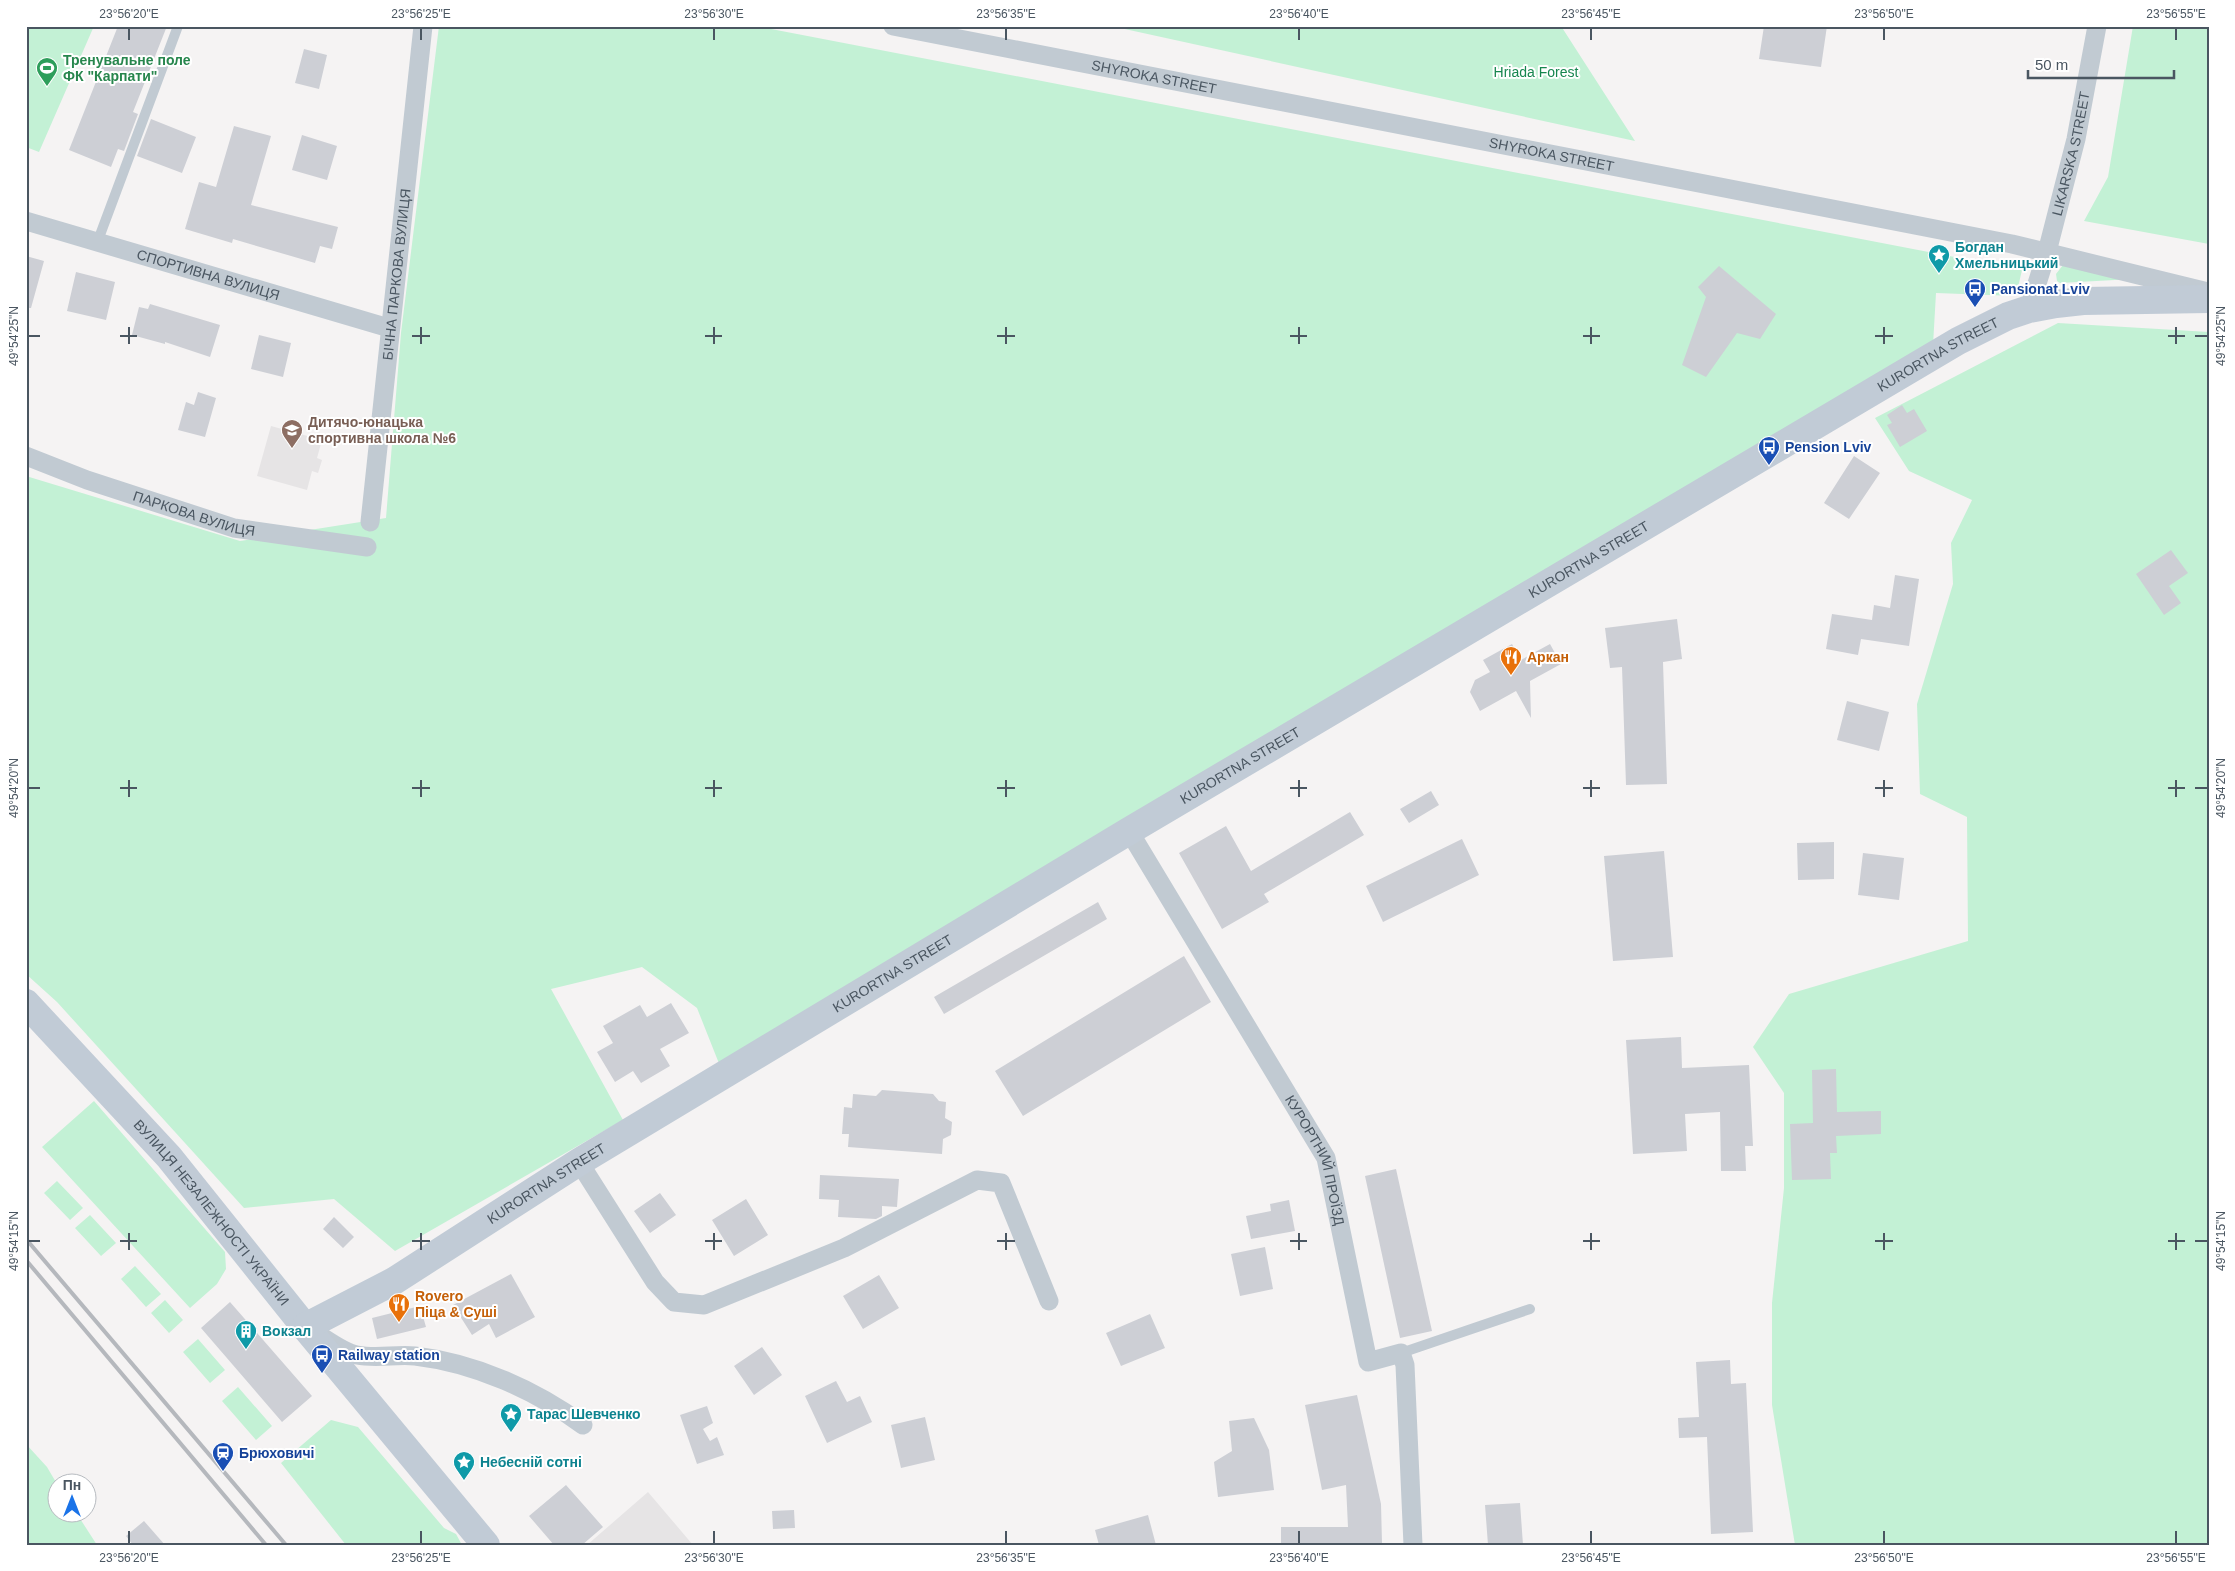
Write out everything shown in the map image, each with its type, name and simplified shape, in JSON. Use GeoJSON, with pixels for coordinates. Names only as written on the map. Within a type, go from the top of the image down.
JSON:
{"type":"FeatureCollection","features":[{"type":"Feature","properties":{"kind":"main road","name":"KURORTNA STREET"},"geometry":{"type":"LineString","coordinates":[[305,1327],[394,1281],[579,1162],[1129,831],[1958,341],[2008,316],[2029,309],[2083,301],[2209,299]]}},
{"type":"Feature","properties":{"kind":"main road","name":"ВУЛИЦЯ НЕЗАЛЕЖНОСТІ УКРАЇНИ"},"geometry":{"type":"LineString","coordinates":[[26,1003],[169,1156],[305,1327],[486,1545]]}},
{"type":"Feature","properties":{"kind":"street","name":"БІЧНА ПАРКОВА ВУЛИЦЯ"},"geometry":{"type":"LineString","coordinates":[[370,522],[389,328],[423,26]]}},
{"type":"Feature","properties":{"kind":"street","name":"SHYROKA STREET"},"geometry":{"type":"LineString","coordinates":[[893,26],[2048,252],[2209,292]]}},
{"type":"Feature","properties":{"kind":"street","name":"LIKARSKA STREET"},"geometry":{"type":"LineString","coordinates":[[2029,309],[2048,252],[2076,139],[2097,26]]}},
{"type":"Feature","properties":{"kind":"street","name":"СПОРТИВНА ВУЛИЦЯ"},"geometry":{"type":"LineString","coordinates":[[26,221],[389,328]]}},
{"type":"Feature","properties":{"kind":"street","name":"ПАРКОВА ВУЛИЦЯ"},"geometry":{"type":"LineString","coordinates":[[26,456],[87,480],[234,528],[367,547]]}},
{"type":"Feature","properties":{"kind":"street","name":"КУРОРТНИЙ ПРОЇЗД"},"geometry":{"type":"LineString","coordinates":[[1129,831],[1326,1158],[1368,1362],[1401,1352]]}},
{"type":"Feature","properties":{"kind":"street"},"geometry":{"type":"LineString","coordinates":[[579,1162],[655,1282],[674,1302],[704,1305],[844,1248],[977,1180],[1001,1183],[1049,1301]]}},
{"type":"Feature","properties":{"kind":"street"},"geometry":{"type":"LineString","coordinates":[[305,1327],[356,1356],[415,1356],[471,1368],[516,1386],[556,1406],[583,1425]]}},
{"type":"Feature","properties":{"kind":"street"},"geometry":{"type":"LineString","coordinates":[[1401,1352],[1405,1365],[1413,1545]]}},
{"type":"Feature","properties":{"kind":"lane"},"geometry":{"type":"LineString","coordinates":[[97,243],[178,26]]}},
{"type":"Feature","properties":{"kind":"lane","name":"КУРОРТНИЙ ПРОЇЗД"},"geometry":{"type":"LineString","coordinates":[[1401,1352],[1530,1310]]}},
{"type":"Feature","properties":{"kind":"shaded area","name":"Дитячо-юнацька спортивна школа №6"},"geometry":{"type":"Polygon","coordinates":[[[271,426],[322,440],[317,458],[322,460],[318,473],[312,471],[307,490],[257,476],[271,426]]]}},
{"type":"Feature","properties":{"kind":"shaded area"},"geometry":{"type":"Polygon","coordinates":[[[648,1492],[693,1545],[587,1545],[648,1492]]]}},
{"type":"Feature","properties":{"kind":"green space","name":"Тренувальне поле ФК \"Карпати\""},"geometry":{"type":"Polygon","coordinates":[[[26,26],[94,26],[39,152],[26,147],[26,26]]]}},
{"type":"Feature","properties":{"kind":"green space"},"geometry":{"type":"Polygon","coordinates":[[[439,26],[756,26],[2022,270],[2016,296],[1936,293],[1933,345],[720,1066],[697,1008],[642,967],[551,989],[623,1120],[395,1251],[334,1199],[244,1208],[57,1002],[26,974],[26,476],[240,541],[386,518],[401,333],[439,26]]]}},
{"type":"Feature","properties":{"kind":"green space","name":"Hriada Forest"},"geometry":{"type":"Polygon","coordinates":[[[1111,26],[1561,26],[1635,141],[1111,26]]]}},
{"type":"Feature","properties":{"kind":"green space"},"geometry":{"type":"Polygon","coordinates":[[[2133,26],[2209,26],[2209,244],[2084,221],[2108,177],[2133,26]]]}},
{"type":"Feature","properties":{"kind":"green space"},"geometry":{"type":"Polygon","coordinates":[[[2063,265],[2133,279],[2060,283],[2057,281],[2056,274],[2063,265]]]}},
{"type":"Feature","properties":{"kind":"green space"},"geometry":{"type":"Polygon","coordinates":[[[2058,323],[2209,332],[2209,1545],[1795,1545],[1772,1405],[1772,1303],[1784,1188],[1784,1093],[1753,1047],[1789,994],[1968,941],[1967,817],[1920,794],[1917,704],[1953,584],[1951,543],[1972,500],[1909,471],[1875,418],[2058,323]]]}},
{"type":"Feature","properties":{"kind":"green space"},"geometry":{"type":"Polygon","coordinates":[[[94,1101],[225,1252],[226,1269],[217,1284],[190,1308],[42,1147],[94,1101]]]}},
{"type":"Feature","properties":{"kind":"green space"},"geometry":{"type":"Polygon","coordinates":[[[57,1181],[83,1208],[70,1220],[44,1193],[57,1181]]]}},
{"type":"Feature","properties":{"kind":"green space"},"geometry":{"type":"Polygon","coordinates":[[[90,1215],[116,1243],[101,1256],[75,1228],[90,1215]]]}},
{"type":"Feature","properties":{"kind":"green space"},"geometry":{"type":"Polygon","coordinates":[[[135,1266],[161,1294],[146,1307],[121,1279],[135,1266]]]}},
{"type":"Feature","properties":{"kind":"green space"},"geometry":{"type":"Polygon","coordinates":[[[165,1300],[183,1320],[169,1333],[151,1313],[165,1300]]]}},
{"type":"Feature","properties":{"kind":"green space"},"geometry":{"type":"Polygon","coordinates":[[[198,1339],[225,1370],[210,1383],[183,1352],[198,1339]]]}},
{"type":"Feature","properties":{"kind":"green space"},"geometry":{"type":"Polygon","coordinates":[[[238,1387],[272,1426],[256,1440],[222,1401],[238,1387]]]}},
{"type":"Feature","properties":{"kind":"green space"},"geometry":{"type":"Polygon","coordinates":[[[331,1420],[358,1427],[444,1528],[456,1534],[462,1545],[346,1545],[281,1463],[331,1420]]]}},
{"type":"Feature","properties":{"kind":"green space"},"geometry":{"type":"Polygon","coordinates":[[[26,1444],[51,1474],[48,1474],[48,1524],[83,1524],[97,1545],[26,1545],[26,1444]]]}},
{"type":"Feature","properties":{"kind":"building"},"geometry":{"type":"Polygon","coordinates":[[[118,26],[167,26],[133,112],[138,114],[124,151],[118,149],[111,167],[69,150],[118,26]]]}},
{"type":"Feature","properties":{"kind":"building"},"geometry":{"type":"Polygon","coordinates":[[[1764,26],[1827,26],[1821,67],[1759,59],[1764,26]]]}},
{"type":"Feature","properties":{"kind":"building"},"geometry":{"type":"Polygon","coordinates":[[[304,49],[327,55],[319,89],[295,83],[304,49]]]}},
{"type":"Feature","properties":{"kind":"building"},"geometry":{"type":"Polygon","coordinates":[[[151,119],[196,137],[182,173],[137,156],[151,119]]]}},
{"type":"Feature","properties":{"kind":"building"},"geometry":{"type":"Polygon","coordinates":[[[234,126],[271,136],[251,205],[338,227],[332,249],[320,246],[315,263],[233,239],[232,243],[185,229],[199,182],[216,187],[234,126]]]}},
{"type":"Feature","properties":{"kind":"building"},"geometry":{"type":"Polygon","coordinates":[[[302,135],[337,146],[327,180],[292,170],[302,135]]]}},
{"type":"Feature","properties":{"kind":"building"},"geometry":{"type":"Polygon","coordinates":[[[26,256],[44,261],[31,308],[26,308],[26,256]]]}},
{"type":"Feature","properties":{"kind":"building"},"geometry":{"type":"Polygon","coordinates":[[[1719,266],[1776,314],[1760,339],[1737,333],[1706,377],[1682,365],[1706,297],[1698,287],[1719,266]]]}},
{"type":"Feature","properties":{"kind":"building"},"geometry":{"type":"Polygon","coordinates":[[[76,272],[115,282],[106,320],[67,311],[76,272]]]}},
{"type":"Feature","properties":{"kind":"building"},"geometry":{"type":"Polygon","coordinates":[[[150,304],[220,325],[210,357],[165,342],[165,344],[132,335],[139,307],[148,309],[150,304]]]}},
{"type":"Feature","properties":{"kind":"building"},"geometry":{"type":"Polygon","coordinates":[[[259,335],[291,343],[283,377],[251,369],[259,335]]]}},
{"type":"Feature","properties":{"kind":"building"},"geometry":{"type":"Polygon","coordinates":[[[198,392],[216,398],[205,437],[178,430],[186,402],[194,405],[198,392]]]}},
{"type":"Feature","properties":{"kind":"building"},"geometry":{"type":"Polygon","coordinates":[[[1902,405],[1907,413],[1914,409],[1927,431],[1900,447],[1887,425],[1892,423],[1887,415],[1902,405]]]}},
{"type":"Feature","properties":{"kind":"building"},"geometry":{"type":"Polygon","coordinates":[[[1854,456],[1880,473],[1849,519],[1824,503],[1854,456]]]}},
{"type":"Feature","properties":{"kind":"building"},"geometry":{"type":"Polygon","coordinates":[[[2171,550],[2188,573],[2169,586],[2181,603],[2164,615],[2136,574],[2171,550]]]}},
{"type":"Feature","properties":{"kind":"building"},"geometry":{"type":"Polygon","coordinates":[[[1895,575],[1919,579],[1909,646],[1861,639],[1858,655],[1826,649],[1832,614],[1872,620],[1874,605],[1890,608],[1895,575]]]}},
{"type":"Feature","properties":{"kind":"building"},"geometry":{"type":"Polygon","coordinates":[[[1677,619],[1682,659],[1663,662],[1667,784],[1626,785],[1622,667],[1610,668],[1605,628],[1677,619]]]}},
{"type":"Feature","properties":{"kind":"building","name":"Аркан"},"geometry":{"type":"Polygon","coordinates":[[[1512,644],[1521,660],[1550,644],[1561,664],[1530,681],[1531,718],[1516,691],[1480,711],[1470,692],[1475,680],[1490,672],[1483,660],[1512,644]]]}},
{"type":"Feature","properties":{"kind":"building"},"geometry":{"type":"Polygon","coordinates":[[[1847,701],[1889,712],[1879,751],[1837,740],[1847,701]]]}},
{"type":"Feature","properties":{"kind":"building"},"geometry":{"type":"Polygon","coordinates":[[[1431,791],[1439,805],[1409,823],[1400,809],[1431,791]]]}},
{"type":"Feature","properties":{"kind":"building"},"geometry":{"type":"Polygon","coordinates":[[[1350,812],[1364,835],[1264,894],[1269,902],[1222,929],[1179,853],[1226,826],[1251,871],[1350,812]]]}},
{"type":"Feature","properties":{"kind":"building"},"geometry":{"type":"Polygon","coordinates":[[[1462,839],[1479,875],[1383,922],[1366,886],[1462,839]]]}},
{"type":"Feature","properties":{"kind":"building"},"geometry":{"type":"Polygon","coordinates":[[[1834,842],[1834,879],[1798,880],[1797,843],[1834,842]]]}},
{"type":"Feature","properties":{"kind":"building"},"geometry":{"type":"Polygon","coordinates":[[[1664,851],[1673,957],[1613,961],[1604,856],[1664,851]]]}},
{"type":"Feature","properties":{"kind":"building"},"geometry":{"type":"Polygon","coordinates":[[[1863,853],[1904,858],[1899,900],[1858,895],[1863,853]]]}},
{"type":"Feature","properties":{"kind":"building"},"geometry":{"type":"Polygon","coordinates":[[[1098,902],[1107,919],[944,1014],[934,997],[1098,902]]]}},
{"type":"Feature","properties":{"kind":"building"},"geometry":{"type":"Polygon","coordinates":[[[1184,956],[1211,1002],[1023,1116],[995,1071],[1184,956]]]}},
{"type":"Feature","properties":{"kind":"building"},"geometry":{"type":"Polygon","coordinates":[[[671,1003],[689,1033],[660,1049],[670,1066],[641,1083],[633,1071],[615,1082],[597,1052],[613,1043],[603,1026],[640,1005],[647,1017],[671,1003]]]}},
{"type":"Feature","properties":{"kind":"building"},"geometry":{"type":"Polygon","coordinates":[[[1681,1037],[1682,1068],[1749,1065],[1753,1146],[1745,1146],[1746,1171],[1721,1171],[1720,1112],[1685,1114],[1687,1151],[1633,1154],[1626,1040],[1681,1037]]]}},
{"type":"Feature","properties":{"kind":"building"},"geometry":{"type":"Polygon","coordinates":[[[1836,1069],[1837,1112],[1881,1111],[1881,1134],[1836,1136],[1837,1153],[1830,1153],[1831,1179],[1792,1180],[1790,1124],[1813,1123],[1812,1070],[1836,1069]]]}},
{"type":"Feature","properties":{"kind":"building"},"geometry":{"type":"Polygon","coordinates":[[[882,1090],[933,1094],[939,1101],[946,1102],[945,1118],[952,1122],[951,1135],[943,1139],[942,1154],[848,1147],[849,1134],[842,1134],[844,1107],[852,1108],[853,1094],[876,1096],[882,1090]]]}},
{"type":"Feature","properties":{"kind":"building"},"geometry":{"type":"Polygon","coordinates":[[[1396,1169],[1432,1331],[1400,1338],[1365,1176],[1396,1169]]]}},
{"type":"Feature","properties":{"kind":"building"},"geometry":{"type":"Polygon","coordinates":[[[820,1175],[899,1179],[897,1207],[882,1206],[882,1216],[876,1219],[838,1217],[839,1200],[819,1199],[820,1175]]]}},
{"type":"Feature","properties":{"kind":"building"},"geometry":{"type":"Polygon","coordinates":[[[660,1193],[676,1215],[650,1233],[634,1211],[660,1193]]]}},
{"type":"Feature","properties":{"kind":"building"},"geometry":{"type":"Polygon","coordinates":[[[746,1199],[768,1235],[734,1256],[712,1220],[746,1199]]]}},
{"type":"Feature","properties":{"kind":"building"},"geometry":{"type":"Polygon","coordinates":[[[1289,1200],[1295,1231],[1251,1239],[1246,1216],[1271,1211],[1270,1204],[1289,1200]]]}},
{"type":"Feature","properties":{"kind":"building"},"geometry":{"type":"Polygon","coordinates":[[[334,1217],[354,1237],[343,1248],[323,1229],[334,1217]]]}},
{"type":"Feature","properties":{"kind":"building"},"geometry":{"type":"Polygon","coordinates":[[[1265,1247],[1273,1289],[1240,1296],[1231,1254],[1265,1247]]]}},
{"type":"Feature","properties":{"kind":"building"},"geometry":{"type":"Polygon","coordinates":[[[511,1274],[535,1317],[496,1338],[489,1324],[472,1335],[453,1305],[511,1274]]]}},
{"type":"Feature","properties":{"kind":"building"},"geometry":{"type":"Polygon","coordinates":[[[879,1275],[899,1308],[863,1329],[843,1296],[879,1275]]]}},
{"type":"Feature","properties":{"kind":"building","name":"Вокзал"},"geometry":{"type":"Polygon","coordinates":[[[230,1302],[312,1396],[282,1422],[201,1328],[230,1302]]]}},
{"type":"Feature","properties":{"kind":"building","name":"Rovero Піца & Суші"},"geometry":{"type":"Polygon","coordinates":[[[420,1306],[426,1327],[377,1339],[372,1318],[420,1306]]]}},
{"type":"Feature","properties":{"kind":"building"},"geometry":{"type":"Polygon","coordinates":[[[1150,1314],[1165,1348],[1121,1366],[1106,1333],[1150,1314]]]}},
{"type":"Feature","properties":{"kind":"building"},"geometry":{"type":"Polygon","coordinates":[[[762,1347],[782,1375],[754,1395],[734,1366],[762,1347]]]}},
{"type":"Feature","properties":{"kind":"building"},"geometry":{"type":"Polygon","coordinates":[[[1730,1360],[1731,1384],[1746,1383],[1753,1532],[1711,1534],[1707,1437],[1679,1438],[1678,1418],[1699,1417],[1696,1362],[1730,1360]]]}},
{"type":"Feature","properties":{"kind":"building"},"geometry":{"type":"Polygon","coordinates":[[[836,1381],[847,1402],[860,1396],[872,1422],[827,1443],[805,1396],[836,1381]]]}},
{"type":"Feature","properties":{"kind":"building"},"geometry":{"type":"Polygon","coordinates":[[[1357,1395],[1381,1504],[1382,1543],[1281,1545],[1281,1527],[1348,1527],[1346,1485],[1322,1490],[1305,1405],[1357,1395]]]}},
{"type":"Feature","properties":{"kind":"building"},"geometry":{"type":"Polygon","coordinates":[[[707,1406],[713,1423],[703,1429],[710,1441],[717,1437],[724,1455],[697,1464],[680,1415],[707,1406]]]}},
{"type":"Feature","properties":{"kind":"building"},"geometry":{"type":"Polygon","coordinates":[[[925,1417],[935,1460],[901,1468],[891,1425],[925,1417]]]}},
{"type":"Feature","properties":{"kind":"building"},"geometry":{"type":"Polygon","coordinates":[[[1254,1418],[1269,1450],[1274,1490],[1218,1497],[1214,1462],[1232,1451],[1229,1421],[1254,1418]]]}},
{"type":"Feature","properties":{"kind":"building"},"geometry":{"type":"Polygon","coordinates":[[[566,1485],[603,1527],[582,1545],[554,1545],[529,1516],[566,1485]]]}},
{"type":"Feature","properties":{"kind":"building"},"geometry":{"type":"Polygon","coordinates":[[[1520,1503],[1523,1545],[1488,1545],[1485,1505],[1520,1503]]]}},
{"type":"Feature","properties":{"kind":"building"},"geometry":{"type":"Polygon","coordinates":[[[794,1510],[795,1528],[773,1529],[772,1511],[794,1510]]]}},
{"type":"Feature","properties":{"kind":"building"},"geometry":{"type":"Polygon","coordinates":[[[1148,1515],[1156,1545],[1099,1545],[1095,1530],[1148,1515]]]}},
{"type":"Feature","properties":{"kind":"building"},"geometry":{"type":"Polygon","coordinates":[[[144,1521],[165,1545],[133,1545],[126,1536],[144,1521]]]}},
{"type":"Feature","properties":{"kind":"railway"},"geometry":{"type":"LineString","coordinates":[[26,1239],[286,1545]]}},
{"type":"Feature","properties":{"kind":"railway"},"geometry":{"type":"LineString","coordinates":[[26,1260],[266,1545]]}},
{"type":"Feature","properties":{"kind":"place","name":"Тренувальне поле ФК \"Карпати\""},"geometry":{"type":"Point","coordinates":[47,87]}},
{"type":"Feature","properties":{"kind":"place","name":"Богдан Хмельницький"},"geometry":{"type":"Point","coordinates":[1939,274]}},
{"type":"Feature","properties":{"kind":"place","name":"Pansionat Lviv"},"geometry":{"type":"Point","coordinates":[1975,308]}},
{"type":"Feature","properties":{"kind":"place","name":"Дитячо-юнацька спортивна школа №6"},"geometry":{"type":"Point","coordinates":[292,449]}},
{"type":"Feature","properties":{"kind":"place","name":"Pension Lviv"},"geometry":{"type":"Point","coordinates":[1769,466]}},
{"type":"Feature","properties":{"kind":"place","name":"Аркан"},"geometry":{"type":"Point","coordinates":[1511,676]}},
{"type":"Feature","properties":{"kind":"place","name":"Rovero Піца & Суші"},"geometry":{"type":"Point","coordinates":[399,1323]}},
{"type":"Feature","properties":{"kind":"place","name":"Вокзал"},"geometry":{"type":"Point","coordinates":[246,1350]}},
{"type":"Feature","properties":{"kind":"place","name":"Railway station"},"geometry":{"type":"Point","coordinates":[322,1374]}},
{"type":"Feature","properties":{"kind":"place","name":"Тарас Шевченко"},"geometry":{"type":"Point","coordinates":[511,1433]}},
{"type":"Feature","properties":{"kind":"place","name":"Брюховичі"},"geometry":{"type":"Point","coordinates":[223,1472]}},
{"type":"Feature","properties":{"kind":"place","name":"Небесній сотні"},"geometry":{"type":"Point","coordinates":[464,1481]}}]}
